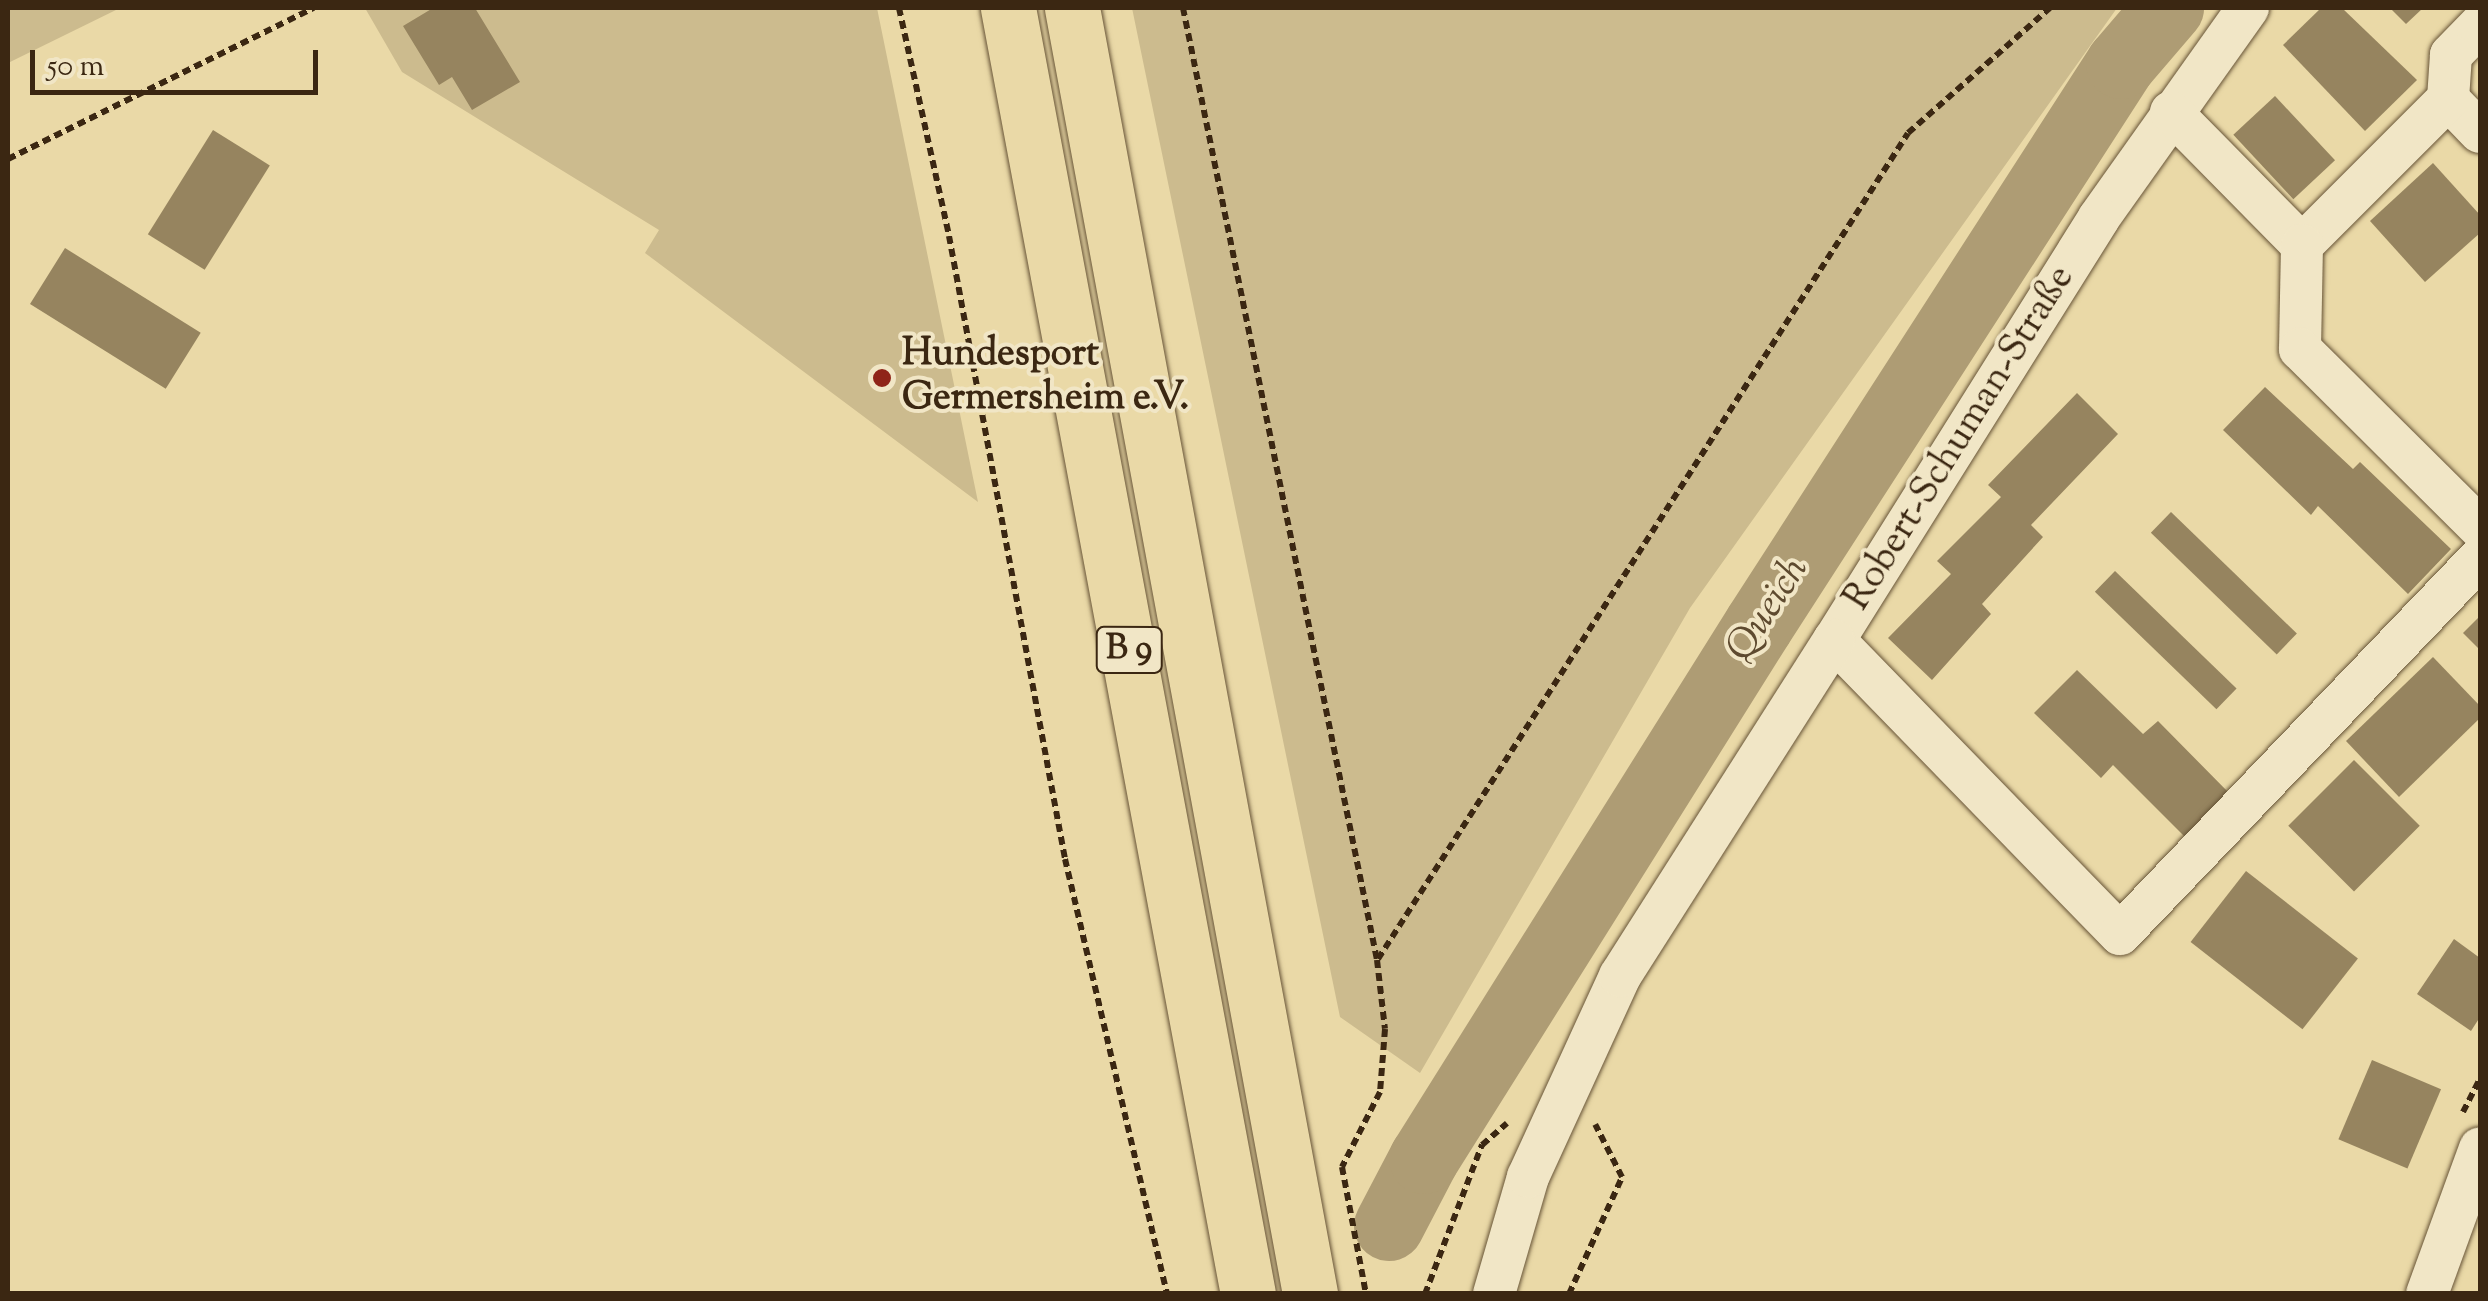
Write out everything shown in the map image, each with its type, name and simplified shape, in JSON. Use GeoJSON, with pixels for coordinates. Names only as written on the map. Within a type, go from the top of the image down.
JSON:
{"type":"FeatureCollection","features":[{"type":"Feature","properties":{"kind":"highway","name":"B 9"},"geometry":{"type":"LineString","coordinates":[[1008,8],[1248,1294]]}},
{"type":"Feature","properties":{"kind":"highway","name":"B 9"},"geometry":{"type":"LineString","coordinates":[[1072,8],[1310,1294]]}},
{"type":"Feature","properties":{"kind":"street","name":"Robert-Schuman-Straße"},"geometry":{"type":"LineString","coordinates":[[2248,8],[2170,112],[1834,640],[2120,934],[2480,558]]}},
{"type":"Feature","properties":{"kind":"street"},"geometry":{"type":"LineString","coordinates":[[2480,25],[2451,55],[2448,99],[2302,245],[2300,348],[2480,528]]}},
{"type":"Feature","properties":{"kind":"street"},"geometry":{"type":"LineString","coordinates":[[2448,99],[2480,132]]}},
{"type":"Feature","properties":{"kind":"street"},"geometry":{"type":"LineString","coordinates":[[2170,112],[2302,245]]}},
{"type":"Feature","properties":{"kind":"street"},"geometry":{"type":"LineString","coordinates":[[1494,1294],[1528,1176],[1620,976],[1834,640]]}},
{"type":"Feature","properties":{"kind":"street"},"geometry":{"type":"LineString","coordinates":[[2442,1290],[2480,1148]]}},
{"type":"Feature","properties":{"kind":"path"},"geometry":{"type":"LineString","coordinates":[[8,158],[314,8]]}},
{"type":"Feature","properties":{"kind":"path"},"geometry":{"type":"LineString","coordinates":[[898,8],[949,236],[1065,860],[1167,1294]]}},
{"type":"Feature","properties":{"kind":"path"},"geometry":{"type":"LineString","coordinates":[[1183,8],[1377,960],[1384,1029],[1380,1092],[1342,1166],[1366,1294]]}},
{"type":"Feature","properties":{"kind":"path"},"geometry":{"type":"LineString","coordinates":[[1377,960],[1908,134],[2050,8]]}},
{"type":"Feature","properties":{"kind":"path"},"geometry":{"type":"LineString","coordinates":[[1563,1107],[1598,1126],[1622,1177],[1569,1294]]}},
{"type":"Feature","properties":{"kind":"shaded area"},"geometry":{"type":"Polygon","coordinates":[[[120,8],[8,63],[8,9],[120,8]]]}},
{"type":"Feature","properties":{"kind":"shaded area","name":"Hundesport Germersheim e.V."},"geometry":{"type":"Polygon","coordinates":[[[365,8],[877,8],[978,502],[645,253],[659,230],[402,72],[365,8]]]}},
{"type":"Feature","properties":{"kind":"shaded area"},"geometry":{"type":"Polygon","coordinates":[[[1132,8],[2117,8],[1690,608],[1420,1073],[1340,1017],[1132,8]]]}},
{"type":"Feature","properties":{"kind":"building"},"geometry":{"type":"Polygon","coordinates":[[[433,8],[475,8],[520,82],[472,110],[452,77],[439,85],[403,26],[433,8]]]}},
{"type":"Feature","properties":{"kind":"building"},"geometry":{"type":"Polygon","coordinates":[[[2321,8],[2342,8],[2417,80],[2365,131],[2283,45],[2321,8]]]}},
{"type":"Feature","properties":{"kind":"building"},"geometry":{"type":"Polygon","coordinates":[[[2390,8],[2423,8],[2406,24],[2390,8]]]}},
{"type":"Feature","properties":{"kind":"building"},"geometry":{"type":"Polygon","coordinates":[[[2275,96],[2335,160],[2293,199],[2233,135],[2275,96]]]}},
{"type":"Feature","properties":{"kind":"building"},"geometry":{"type":"Polygon","coordinates":[[[213,130],[270,166],[205,270],[148,234],[213,130]]]}},
{"type":"Feature","properties":{"kind":"building"},"geometry":{"type":"Polygon","coordinates":[[[2433,163],[2480,215],[2480,233],[2425,282],[2370,221],[2433,163]]]}},
{"type":"Feature","properties":{"kind":"building"},"geometry":{"type":"Polygon","coordinates":[[[65,248],[201,333],[166,389],[30,304],[65,248]]]}},
{"type":"Feature","properties":{"kind":"building"},"geometry":{"type":"Polygon","coordinates":[[[2265,387],[2353,469],[2360,462],[2451,549],[2408,594],[2318,506],[2311,515],[2223,430],[2265,387]]]}},
{"type":"Feature","properties":{"kind":"building"},"geometry":{"type":"Polygon","coordinates":[[[2077,393],[2118,434],[2031,525],[2043,537],[1982,604],[1991,614],[1932,680],[1888,638],[1951,574],[1937,561],[2001,497],[1988,485],[2077,393]]]}},
{"type":"Feature","properties":{"kind":"building"},"geometry":{"type":"Polygon","coordinates":[[[2171,512],[2297,634],[2277,654],[2151,533],[2171,512]]]}},
{"type":"Feature","properties":{"kind":"building"},"geometry":{"type":"Polygon","coordinates":[[[2115,571],[2237,688],[2216,709],[2095,592],[2115,571]]]}},
{"type":"Feature","properties":{"kind":"building"},"geometry":{"type":"Polygon","coordinates":[[[2480,616],[2480,650],[2463,633],[2480,616]]]}},
{"type":"Feature","properties":{"kind":"building"},"geometry":{"type":"Polygon","coordinates":[[[2433,657],[2480,706],[2480,718],[2399,797],[2346,741],[2433,657]]]}},
{"type":"Feature","properties":{"kind":"building"},"geometry":{"type":"Polygon","coordinates":[[[2077,670],[2143,734],[2158,721],[2231,795],[2187,839],[2113,765],[2101,778],[2034,713],[2077,670]]]}},
{"type":"Feature","properties":{"kind":"building"},"geometry":{"type":"Polygon","coordinates":[[[2354,760],[2420,826],[2354,892],[2288,826],[2354,760]]]}},
{"type":"Feature","properties":{"kind":"building"},"geometry":{"type":"Polygon","coordinates":[[[2246,871],[2358,958],[2302,1029],[2191,942],[2246,871]]]}},
{"type":"Feature","properties":{"kind":"building"},"geometry":{"type":"Polygon","coordinates":[[[2454,939],[2480,958],[2480,1017],[2471,1031],[2417,994],[2454,939]]]}},
{"type":"Feature","properties":{"kind":"building"},"geometry":{"type":"Polygon","coordinates":[[[2372,1060],[2441,1089],[2407,1168],[2338,1139],[2372,1060]]]}},
{"type":"Feature","properties":{"kind":"waterway","name":"Queich"},"geometry":{"type":"LineString","coordinates":[[1389,1226],[1424,1159],[1759,625],[2121,64],[2169,8]]}},
{"type":"Feature","properties":{"kind":"place","name":"Hundesport Germersheim e.V."},"geometry":{"type":"Point","coordinates":[882,378]}}]}
